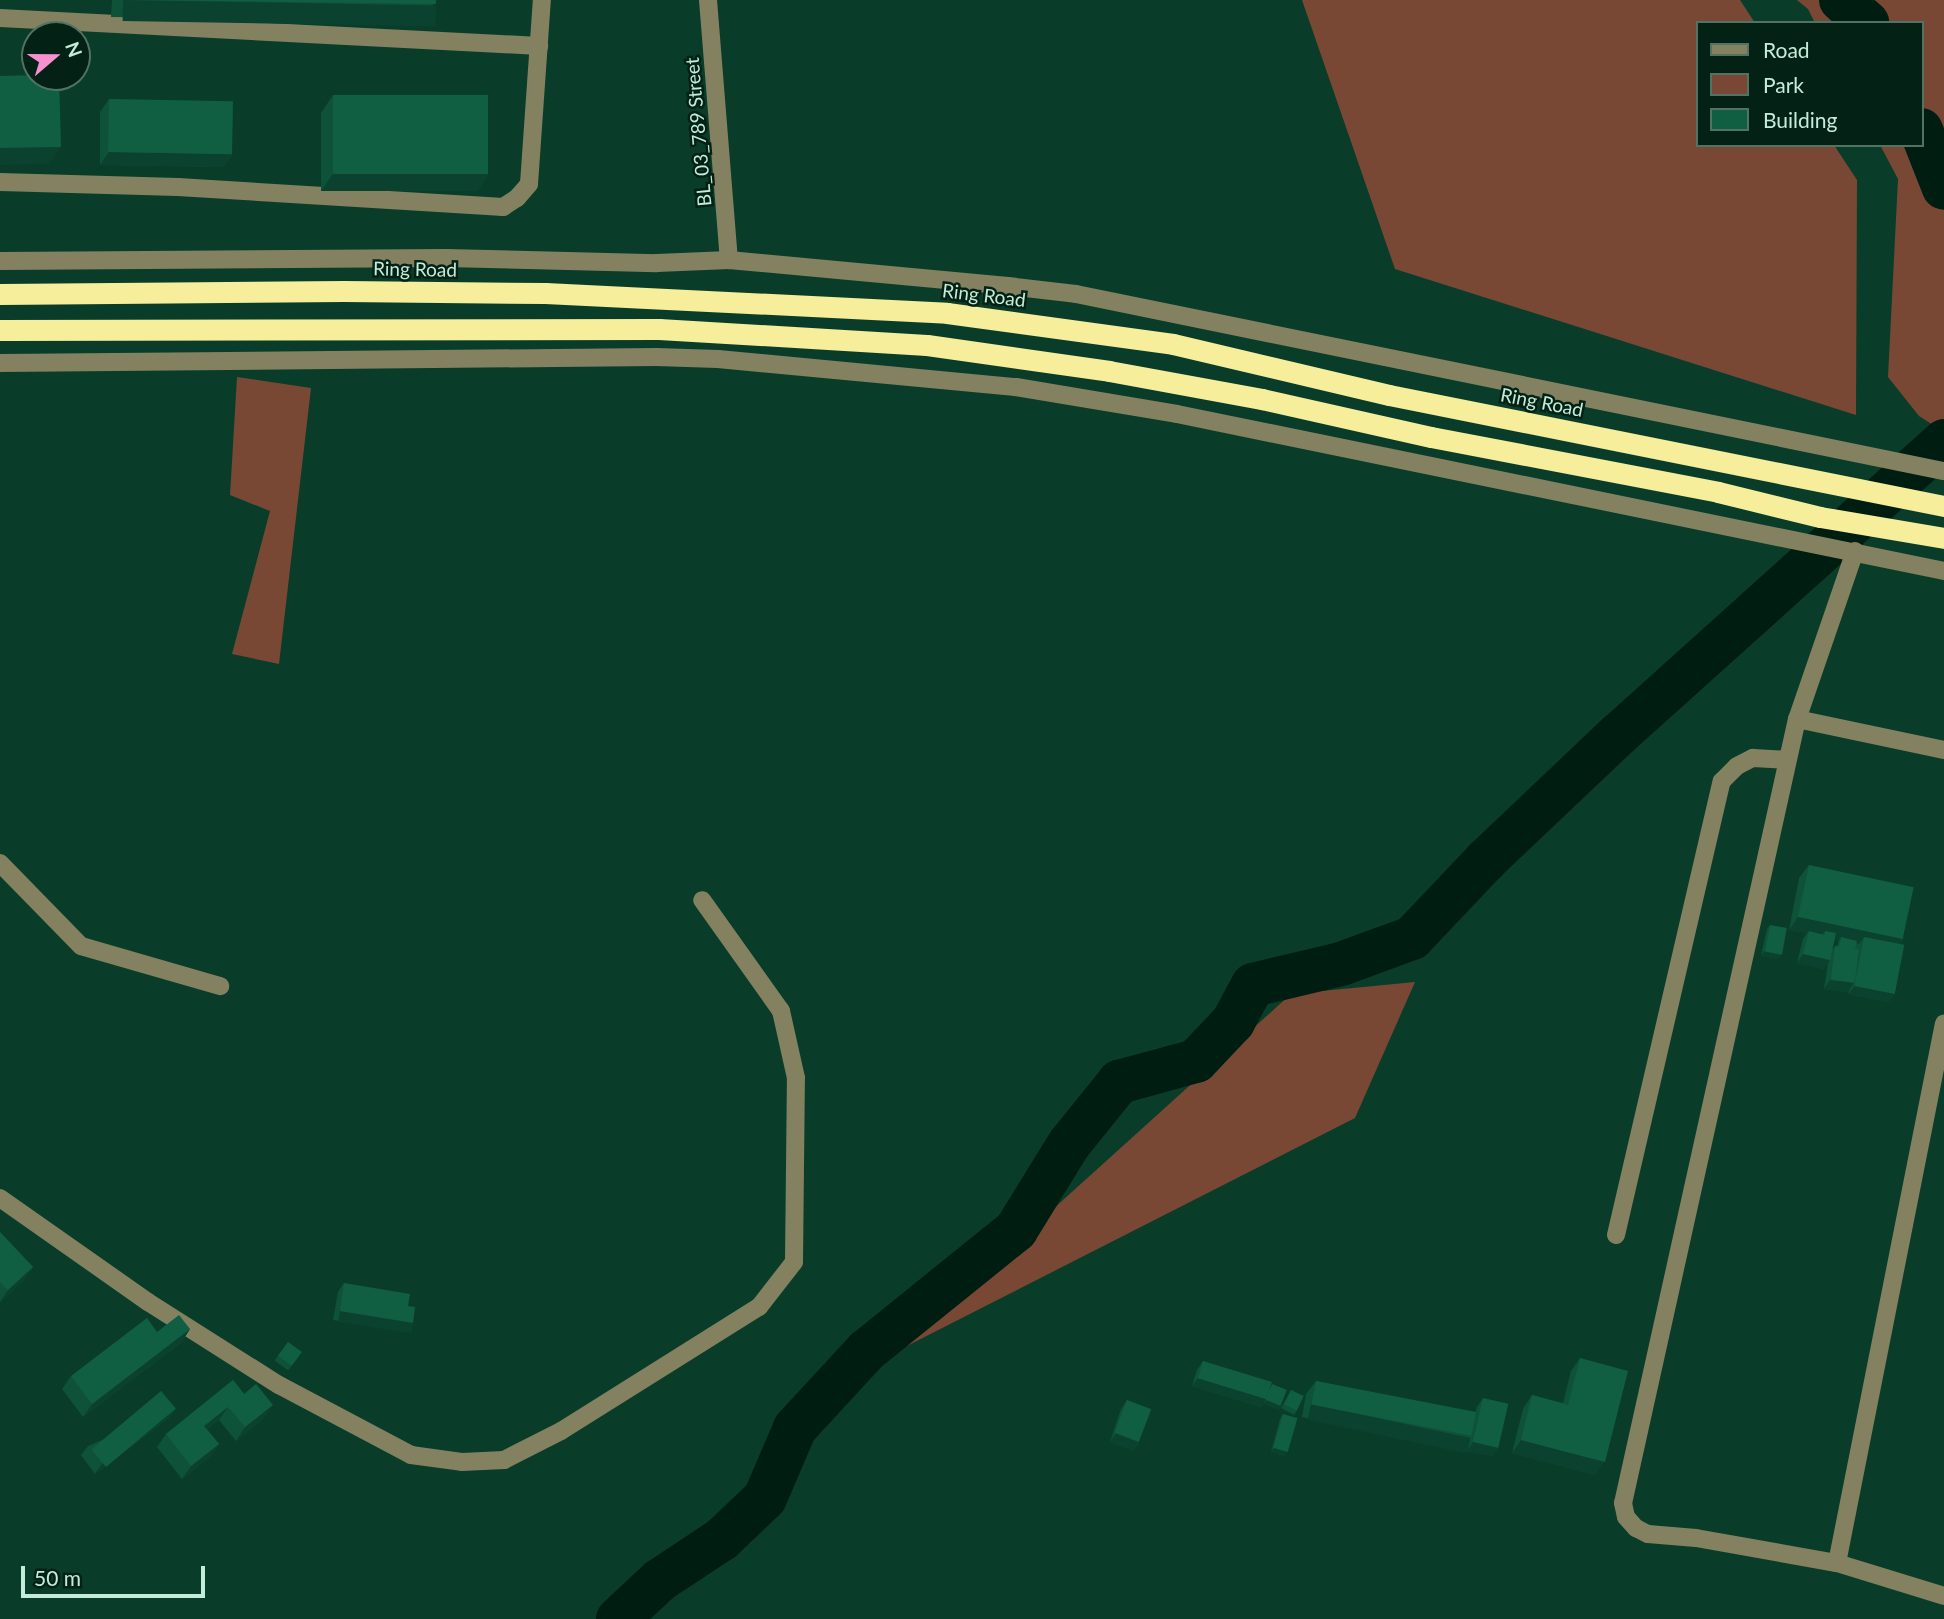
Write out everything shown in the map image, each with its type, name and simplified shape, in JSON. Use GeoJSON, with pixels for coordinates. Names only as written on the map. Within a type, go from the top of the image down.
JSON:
{"type":"FeatureCollection","features":[{"type":"Feature","properties":{"kind":"highway","name":"Ring Road"},"geometry":{"type":"LineString","coordinates":[[0,294],[344,291],[545,293],[947,313],[1173,344],[1389,395],[1939,505]]}},
{"type":"Feature","properties":{"kind":"highway"},"geometry":{"type":"LineString","coordinates":[[0,330],[659,329],[927,345],[1109,371],[1262,399],[1431,437],[1718,492],[1820,517],[1944,538]]}},
{"type":"Feature","properties":{"kind":"street"},"geometry":{"type":"LineString","coordinates":[[0,182],[178,187],[503,207],[517,198],[529,184],[542,0]]}},
{"type":"Feature","properties":{"kind":"street","name":"BL_03_789 Street"},"geometry":{"type":"LineString","coordinates":[[708,0],[730,260]]}},
{"type":"Feature","properties":{"kind":"street"},"geometry":{"type":"LineString","coordinates":[[0,18],[538,46]]}},
{"type":"Feature","properties":{"kind":"street","name":"Ring Road"},"geometry":{"type":"LineString","coordinates":[[0,261],[446,258],[657,263],[730,260],[1076,294],[1944,471]]}},
{"type":"Feature","properties":{"kind":"street"},"geometry":{"type":"LineString","coordinates":[[0,363],[656,357],[821,368],[1016,387],[1177,414],[1944,571]]}},
{"type":"Feature","properties":{"kind":"street"},"geometry":{"type":"LineString","coordinates":[[1855,551],[1797,719],[1787,760],[1623,1503],[1626,1517],[1636,1528],[1648,1534],[1696,1538],[1837,1563],[1944,1596]]}},
{"type":"Feature","properties":{"kind":"street"},"geometry":{"type":"LineString","coordinates":[[1797,719],[1944,750]]}},
{"type":"Feature","properties":{"kind":"street"},"geometry":{"type":"LineString","coordinates":[[1616,1236],[1722,781],[1737,766],[1753,758],[1787,760]]}},
{"type":"Feature","properties":{"kind":"street"},"geometry":{"type":"LineString","coordinates":[[0,863],[81,946],[220,985]]}},
{"type":"Feature","properties":{"kind":"street"},"geometry":{"type":"LineString","coordinates":[[0,1198],[137,1294],[279,1385],[411,1455],[461,1462],[504,1460],[561,1431],[759,1307],[794,1262],[796,1078],[781,1011],[702,900]]}},
{"type":"Feature","properties":{"kind":"street"},"geometry":{"type":"LineString","coordinates":[[1837,1563],[1944,1023]]}},
{"type":"Feature","properties":{"kind":"green space"},"geometry":{"type":"Polygon","coordinates":[[[1302,0],[1740,0],[1754,21],[1696,21],[1696,147],[1835,147],[1857,180],[1856,415],[1395,269],[1302,0]]]}},
{"type":"Feature","properties":{"kind":"green space"},"geometry":{"type":"Polygon","coordinates":[[[1797,0],[1944,0],[1944,432],[1919,416],[1888,377],[1898,179],[1881,147],[1923,147],[1923,21],[1814,21],[1808,9],[1797,0]]]}},
{"type":"Feature","properties":{"kind":"green space"},"geometry":{"type":"Polygon","coordinates":[[[237,377],[311,388],[279,664],[232,654],[270,511],[230,495],[237,377]]]}},
{"type":"Feature","properties":{"kind":"green space"},"geometry":{"type":"Polygon","coordinates":[[[1415,982],[1355,1118],[895,1352],[1291,994],[1415,982]]]}},
{"type":"Feature","properties":{"kind":"building"},"geometry":{"type":"Polygon","coordinates":[[[134,0],[436,0],[436,4],[134,0]]]}},
{"type":"Feature","properties":{"kind":"building"},"geometry":{"type":"Polygon","coordinates":[[[21,75],[21,91],[59,91],[61,147],[0,148],[0,76],[21,75]]]}},
{"type":"Feature","properties":{"kind":"building"},"geometry":{"type":"Polygon","coordinates":[[[333,95],[488,95],[488,174],[333,174],[333,95]]]}},
{"type":"Feature","properties":{"kind":"building"},"geometry":{"type":"Polygon","coordinates":[[[109,99],[233,101],[232,154],[108,152],[109,99]]]}},
{"type":"Feature","properties":{"kind":"building"},"geometry":{"type":"Polygon","coordinates":[[[1809,865],[1914,887],[1903,939],[1798,917],[1809,865]]]}},
{"type":"Feature","properties":{"kind":"building"},"geometry":{"type":"Polygon","coordinates":[[[1770,925],[1787,928],[1782,955],[1765,952],[1770,925]]]}},
{"type":"Feature","properties":{"kind":"building"},"geometry":{"type":"Polygon","coordinates":[[[1809,931],[1824,935],[1825,931],[1836,933],[1830,960],[1803,954],[1809,931]]]}},
{"type":"Feature","properties":{"kind":"building"},"geometry":{"type":"Polygon","coordinates":[[[1841,937],[1857,941],[1855,949],[1839,947],[1841,937]]]}},
{"type":"Feature","properties":{"kind":"building"},"geometry":{"type":"Polygon","coordinates":[[[1864,937],[1904,945],[1895,994],[1854,986],[1864,937]]]}},
{"type":"Feature","properties":{"kind":"building"},"geometry":{"type":"Polygon","coordinates":[[[1835,946],[1859,949],[1855,983],[1831,980],[1835,946]]]}},
{"type":"Feature","properties":{"kind":"building"},"geometry":{"type":"Polygon","coordinates":[[[0,1232],[33,1267],[8,1290],[0,1282],[0,1232]]]}},
{"type":"Feature","properties":{"kind":"building"},"geometry":{"type":"Polygon","coordinates":[[[344,1283],[410,1294],[408,1306],[415,1307],[413,1323],[340,1311],[344,1283]]]}},
{"type":"Feature","properties":{"kind":"building"},"geometry":{"type":"Polygon","coordinates":[[[179,1315],[190,1329],[92,1404],[71,1376],[147,1318],[157,1332],[179,1315]]]}},
{"type":"Feature","properties":{"kind":"building"},"geometry":{"type":"Polygon","coordinates":[[[288,1342],[302,1352],[292,1366],[278,1356],[288,1342]]]}},
{"type":"Feature","properties":{"kind":"building"},"geometry":{"type":"Polygon","coordinates":[[[1580,1358],[1628,1371],[1605,1462],[1521,1440],[1532,1395],[1568,1405],[1580,1358]]]}},
{"type":"Feature","properties":{"kind":"building"},"geometry":{"type":"Polygon","coordinates":[[[1203,1361],[1272,1382],[1267,1399],[1198,1378],[1203,1361]]]}},
{"type":"Feature","properties":{"kind":"building"},"geometry":{"type":"Polygon","coordinates":[[[233,1380],[244,1394],[256,1384],[273,1405],[245,1427],[228,1407],[204,1426],[219,1444],[191,1466],[166,1434],[233,1380]]]}},
{"type":"Feature","properties":{"kind":"building"},"geometry":{"type":"Polygon","coordinates":[[[1316,1381],[1476,1412],[1471,1436],[1311,1405],[1316,1381]]]}},
{"type":"Feature","properties":{"kind":"building"},"geometry":{"type":"Polygon","coordinates":[[[1272,1384],[1287,1390],[1280,1406],[1266,1400],[1272,1384]]]}},
{"type":"Feature","properties":{"kind":"building"},"geometry":{"type":"Polygon","coordinates":[[[1291,1390],[1304,1396],[1297,1410],[1284,1405],[1291,1390]]]}},
{"type":"Feature","properties":{"kind":"building"},"geometry":{"type":"Polygon","coordinates":[[[161,1391],[176,1409],[106,1467],[91,1449],[161,1391]]]}},
{"type":"Feature","properties":{"kind":"building"},"geometry":{"type":"Polygon","coordinates":[[[1483,1398],[1508,1404],[1498,1448],[1473,1442],[1483,1398]]]}},
{"type":"Feature","properties":{"kind":"building"},"geometry":{"type":"Polygon","coordinates":[[[1127,1400],[1151,1409],[1139,1442],[1114,1433],[1127,1400]]]}},
{"type":"Feature","properties":{"kind":"building"},"geometry":{"type":"Polygon","coordinates":[[[1283,1414],[1297,1418],[1288,1452],[1273,1448],[1283,1414]]]}},
{"type":"Feature","properties":{"kind":"waterway"},"geometry":{"type":"LineString","coordinates":[[1841,0],[1865,21]]}},
{"type":"Feature","properties":{"kind":"waterway"},"geometry":{"type":"LineString","coordinates":[[1923,135],[1944,188]]}},
{"type":"Feature","properties":{"kind":"waterway"},"geometry":{"type":"LineString","coordinates":[[618,1619],[660,1580],[722,1539],[765,1498],[795,1428],[866,1351],[1016,1230],[1069,1144],[1119,1082],[1196,1061],[1233,1022],[1253,985],[1341,964],[1412,938],[1486,860],[1619,734],[1944,441]]}}]}
